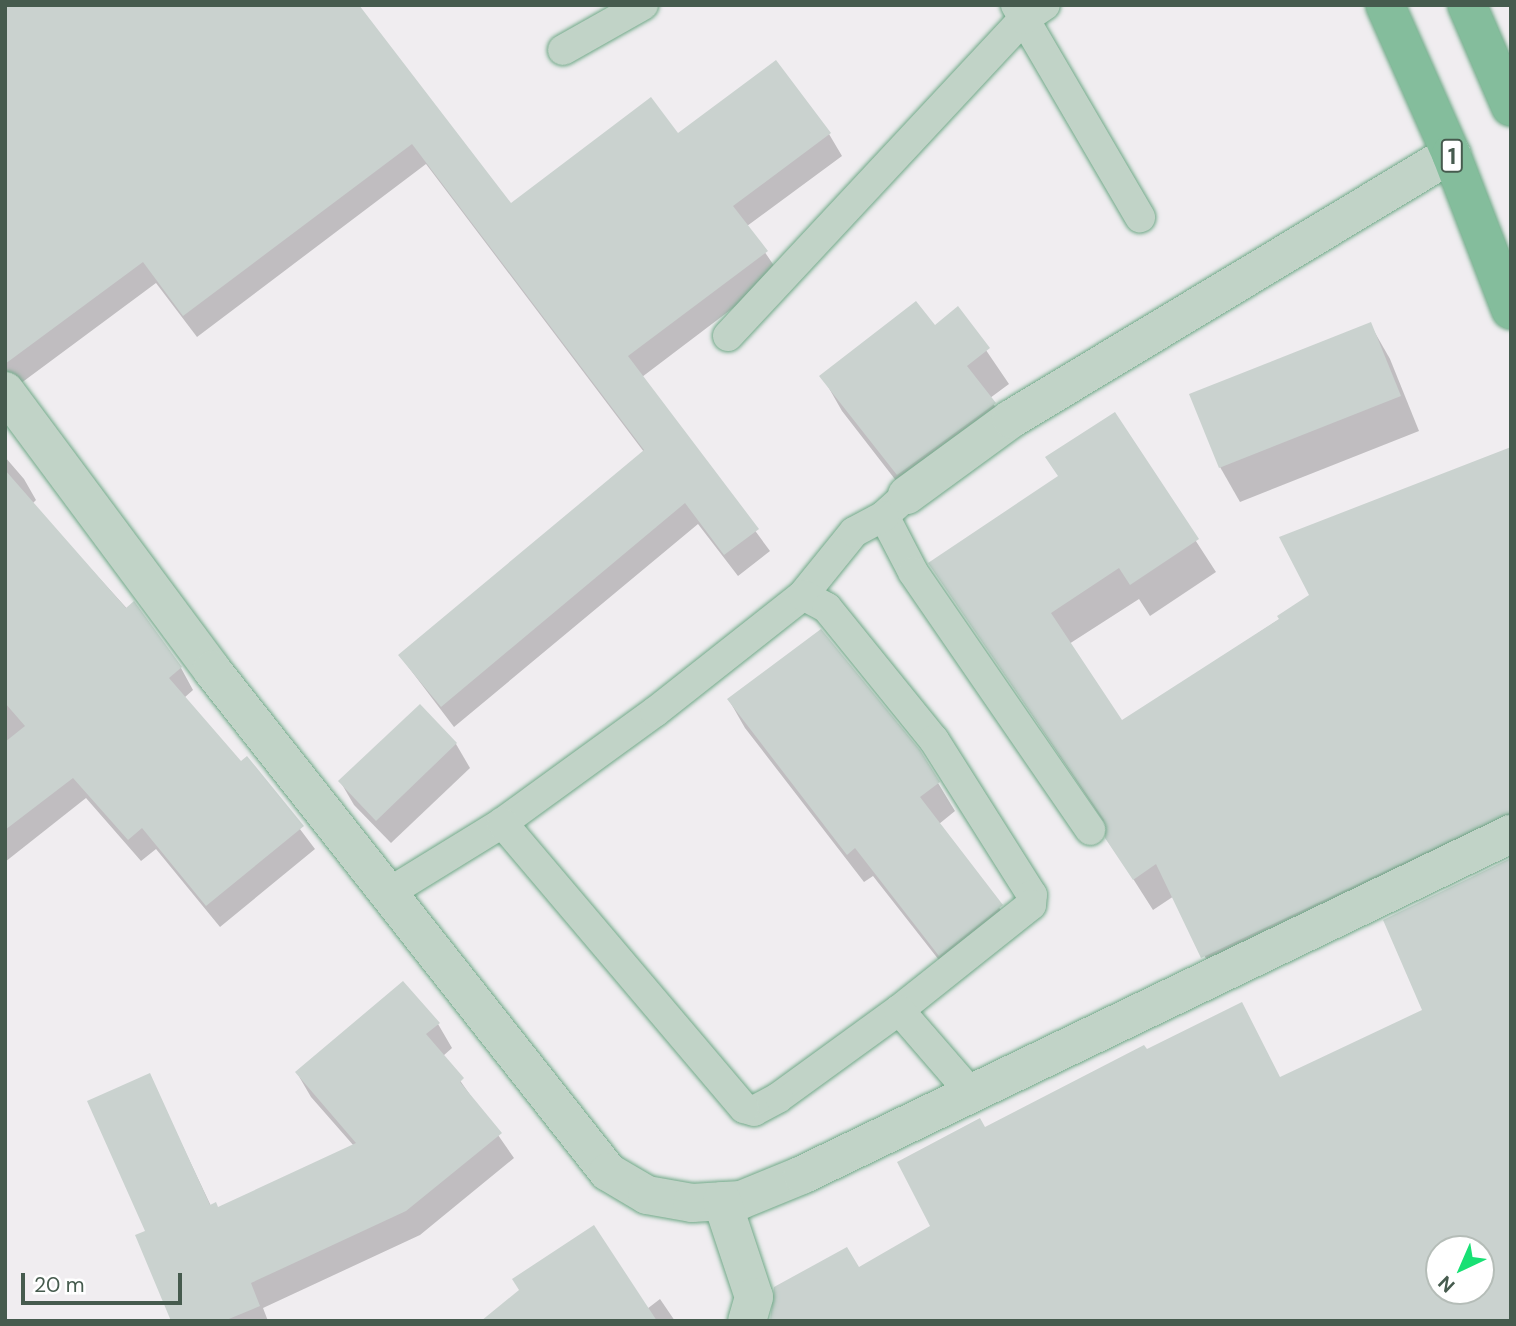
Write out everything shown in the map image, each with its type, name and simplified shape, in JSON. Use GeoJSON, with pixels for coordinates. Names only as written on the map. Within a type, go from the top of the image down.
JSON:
{"type":"FeatureCollection","features":[{"type":"Feature","properties":{"kind":"highway","name":"1"},"geometry":{"type":"LineString","coordinates":[[1385,5],[1451,154],[1511,310]]}},
{"type":"Feature","properties":{"kind":"highway"},"geometry":{"type":"LineString","coordinates":[[1467,5],[1511,105]]}},
{"type":"Feature","properties":{"kind":"street"},"geometry":{"type":"LineString","coordinates":[[896,506],[1011,419],[1451,154]]}},
{"type":"Feature","properties":{"kind":"street"},"geometry":{"type":"LineString","coordinates":[[5,391],[212,670],[390,892],[608,1172],[647,1195],[692,1203],[741,1199],[802,1175],[1511,834]]}},
{"type":"Feature","properties":{"kind":"street"},"geometry":{"type":"LineString","coordinates":[[722,1201],[754,1297],[747,1321]]}},
{"type":"Feature","properties":{"kind":"lane"},"geometry":{"type":"LineString","coordinates":[[563,50],[643,5]]}},
{"type":"Feature","properties":{"kind":"lane"},"geometry":{"type":"LineString","coordinates":[[728,336],[1028,10],[1140,217]]}},
{"type":"Feature","properties":{"kind":"lane"},"geometry":{"type":"LineString","coordinates":[[390,892],[502,823],[655,712],[803,595],[853,532],[896,506],[913,572],[1090,830]]}},
{"type":"Feature","properties":{"kind":"lane"},"geometry":{"type":"LineString","coordinates":[[502,823],[744,1108],[754,1111],[778,1098],[1000,934],[1031,905],[1032,895],[934,740],[827,608],[803,595]]}},
{"type":"Feature","properties":{"kind":"lane"},"geometry":{"type":"LineString","coordinates":[[899,1010],[970,1092]]}},
{"type":"Feature","properties":{"kind":"building"},"geometry":{"type":"Polygon","coordinates":[[[5,5],[359,5],[511,203],[651,97],[678,133],[776,60],[831,133],[733,206],[768,251],[628,356],[759,529],[724,555],[685,503],[441,707],[398,655],[644,450],[412,144],[183,316],[143,262],[5,364],[5,5]]]}},
{"type":"Feature","properties":{"kind":"building"},"geometry":{"type":"Polygon","coordinates":[[[916,301],[935,325],[958,306],[990,348],[967,366],[996,403],[897,475],[819,376],[916,301]]]}},
{"type":"Feature","properties":{"kind":"building"},"geometry":{"type":"Polygon","coordinates":[[[1371,322],[1401,396],[1219,468],[1189,394],[1371,322]]]}},
{"type":"Feature","properties":{"kind":"building"},"geometry":{"type":"Polygon","coordinates":[[[1115,412],[1199,539],[1130,585],[1119,568],[1051,613],[1122,720],[1279,619],[1277,616],[1309,595],[1279,537],[1511,447],[1511,812],[1201,958],[1156,864],[1133,880],[1105,838],[1104,820],[928,563],[1058,476],[1045,457],[1115,412]]]}},
{"type":"Feature","properties":{"kind":"building"},"geometry":{"type":"Polygon","coordinates":[[[5,470],[126,608],[134,601],[182,667],[169,678],[241,761],[247,756],[304,826],[206,906],[142,828],[128,840],[73,778],[5,830],[5,742],[25,726],[5,703],[5,470]]]}},
{"type":"Feature","properties":{"kind":"building"},"geometry":{"type":"Polygon","coordinates":[[[821,629],[920,750],[940,782],[920,797],[1003,905],[939,956],[855,848],[847,855],[727,699],[821,629]]]}},
{"type":"Feature","properties":{"kind":"building"},"geometry":{"type":"Polygon","coordinates":[[[420,704],[457,743],[376,821],[338,781],[420,704]]]}},
{"type":"Feature","properties":{"kind":"building"},"geometry":{"type":"Polygon","coordinates":[[[1511,858],[1511,1321],[770,1321],[774,1287],[847,1247],[859,1267],[930,1226],[897,1162],[980,1118],[985,1127],[1144,1045],[1147,1049],[1242,1002],[1280,1077],[1422,1010],[1383,920],[1511,858]]]}},
{"type":"Feature","properties":{"kind":"building"},"geometry":{"type":"Polygon","coordinates":[[[403,981],[440,1023],[426,1034],[464,1078],[460,1082],[502,1133],[406,1211],[251,1283],[260,1306],[224,1321],[171,1321],[135,1235],[145,1231],[87,1101],[150,1073],[210,1205],[216,1202],[218,1207],[356,1143],[295,1072],[403,981]]]}},
{"type":"Feature","properties":{"kind":"building"},"geometry":{"type":"Polygon","coordinates":[[[594,1225],[657,1321],[481,1321],[519,1290],[512,1279],[594,1225]]]}}]}
